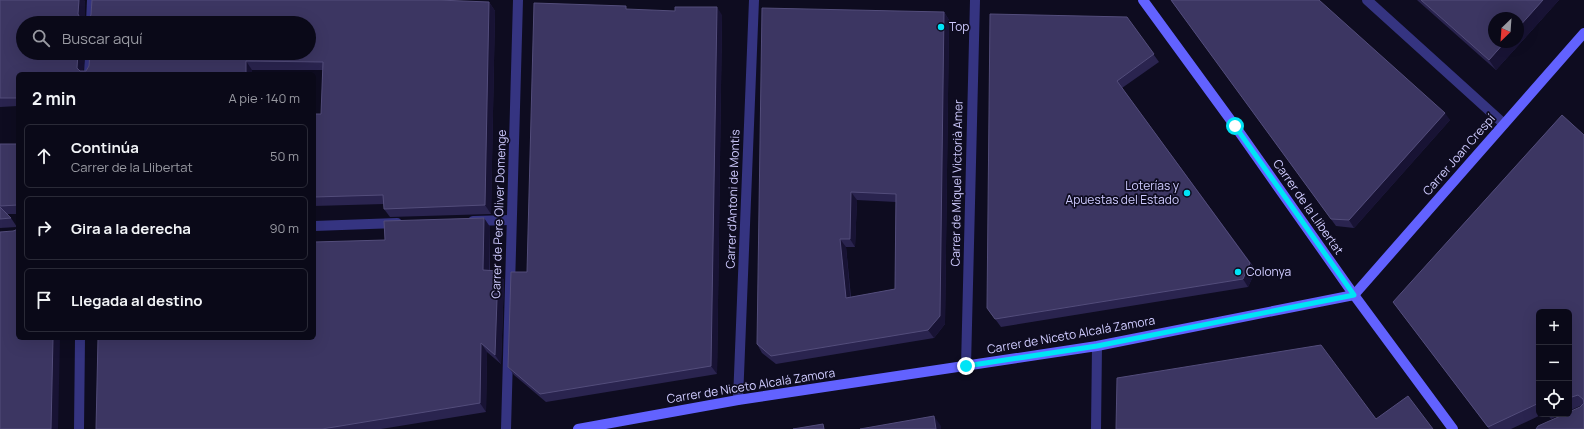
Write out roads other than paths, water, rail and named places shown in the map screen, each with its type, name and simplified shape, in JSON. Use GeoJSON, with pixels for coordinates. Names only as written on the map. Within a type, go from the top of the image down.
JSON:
{"type":"FeatureCollection","features":[{"type":"Feature","properties":{"kind":"street"},"geometry":{"type":"LineString","coordinates":[[91,16],[92,0]]}},
{"type":"Feature","properties":{"kind":"street","name":"Carrer de Pere Oliver Domenge"},"geometry":{"type":"LineString","coordinates":[[506,429],[518,0]]}},
{"type":"Feature","properties":{"kind":"street","name":"Carrer d'Antoni de Montis"},"geometry":{"type":"LineString","coordinates":[[738,400],[754,0]]}},
{"type":"Feature","properties":{"kind":"street","name":"Carrer de Miquel Victorià Amer"},"geometry":{"type":"LineString","coordinates":[[966,366],[975,0]]}},
{"type":"Feature","properties":{"kind":"street","name":"Carrer de la Llibertat"},"geometry":{"type":"LineString","coordinates":[[1143,0],[1235,126],[1354,295],[1453,429]]}},
{"type":"Feature","properties":{"kind":"street"},"geometry":{"type":"LineString","coordinates":[[1367,0],[1504,124]]}},
{"type":"Feature","properties":{"kind":"street","name":"Carrer Joan Crespí"},"geometry":{"type":"LineString","coordinates":[[1354,295],[1584,33]]}},
{"type":"Feature","properties":{"kind":"street"},"geometry":{"type":"LineString","coordinates":[[89,72],[90,60]]}},
{"type":"Feature","properties":{"kind":"street"},"geometry":{"type":"LineString","coordinates":[[464,222],[511,220]]}},
{"type":"Feature","properties":{"kind":"street"},"geometry":{"type":"LineString","coordinates":[[316,226],[409,223]]}},
{"type":"Feature","properties":{"kind":"street","name":"Carrer de Niceto Alcalá Zamora"},"geometry":{"type":"LineString","coordinates":[[578,429],[738,400],[1097,346],[1354,295]]}},
{"type":"Feature","properties":{"kind":"street"},"geometry":{"type":"LineString","coordinates":[[79,429],[80,340]]}},
{"type":"Feature","properties":{"kind":"street"},"geometry":{"type":"LineString","coordinates":[[1096,429],[1097,346]]}},
{"type":"Feature","properties":{"kind":"place","name":"Top"},"geometry":{"type":"Point","coordinates":[941,27]}},
{"type":"Feature","properties":{"kind":"place","name":"Loterías y Apuestas del Estado"},"geometry":{"type":"Point","coordinates":[1187,193]}},
{"type":"Feature","properties":{"kind":"place","name":"Colonya"},"geometry":{"type":"Point","coordinates":[1238,272]}}]}
